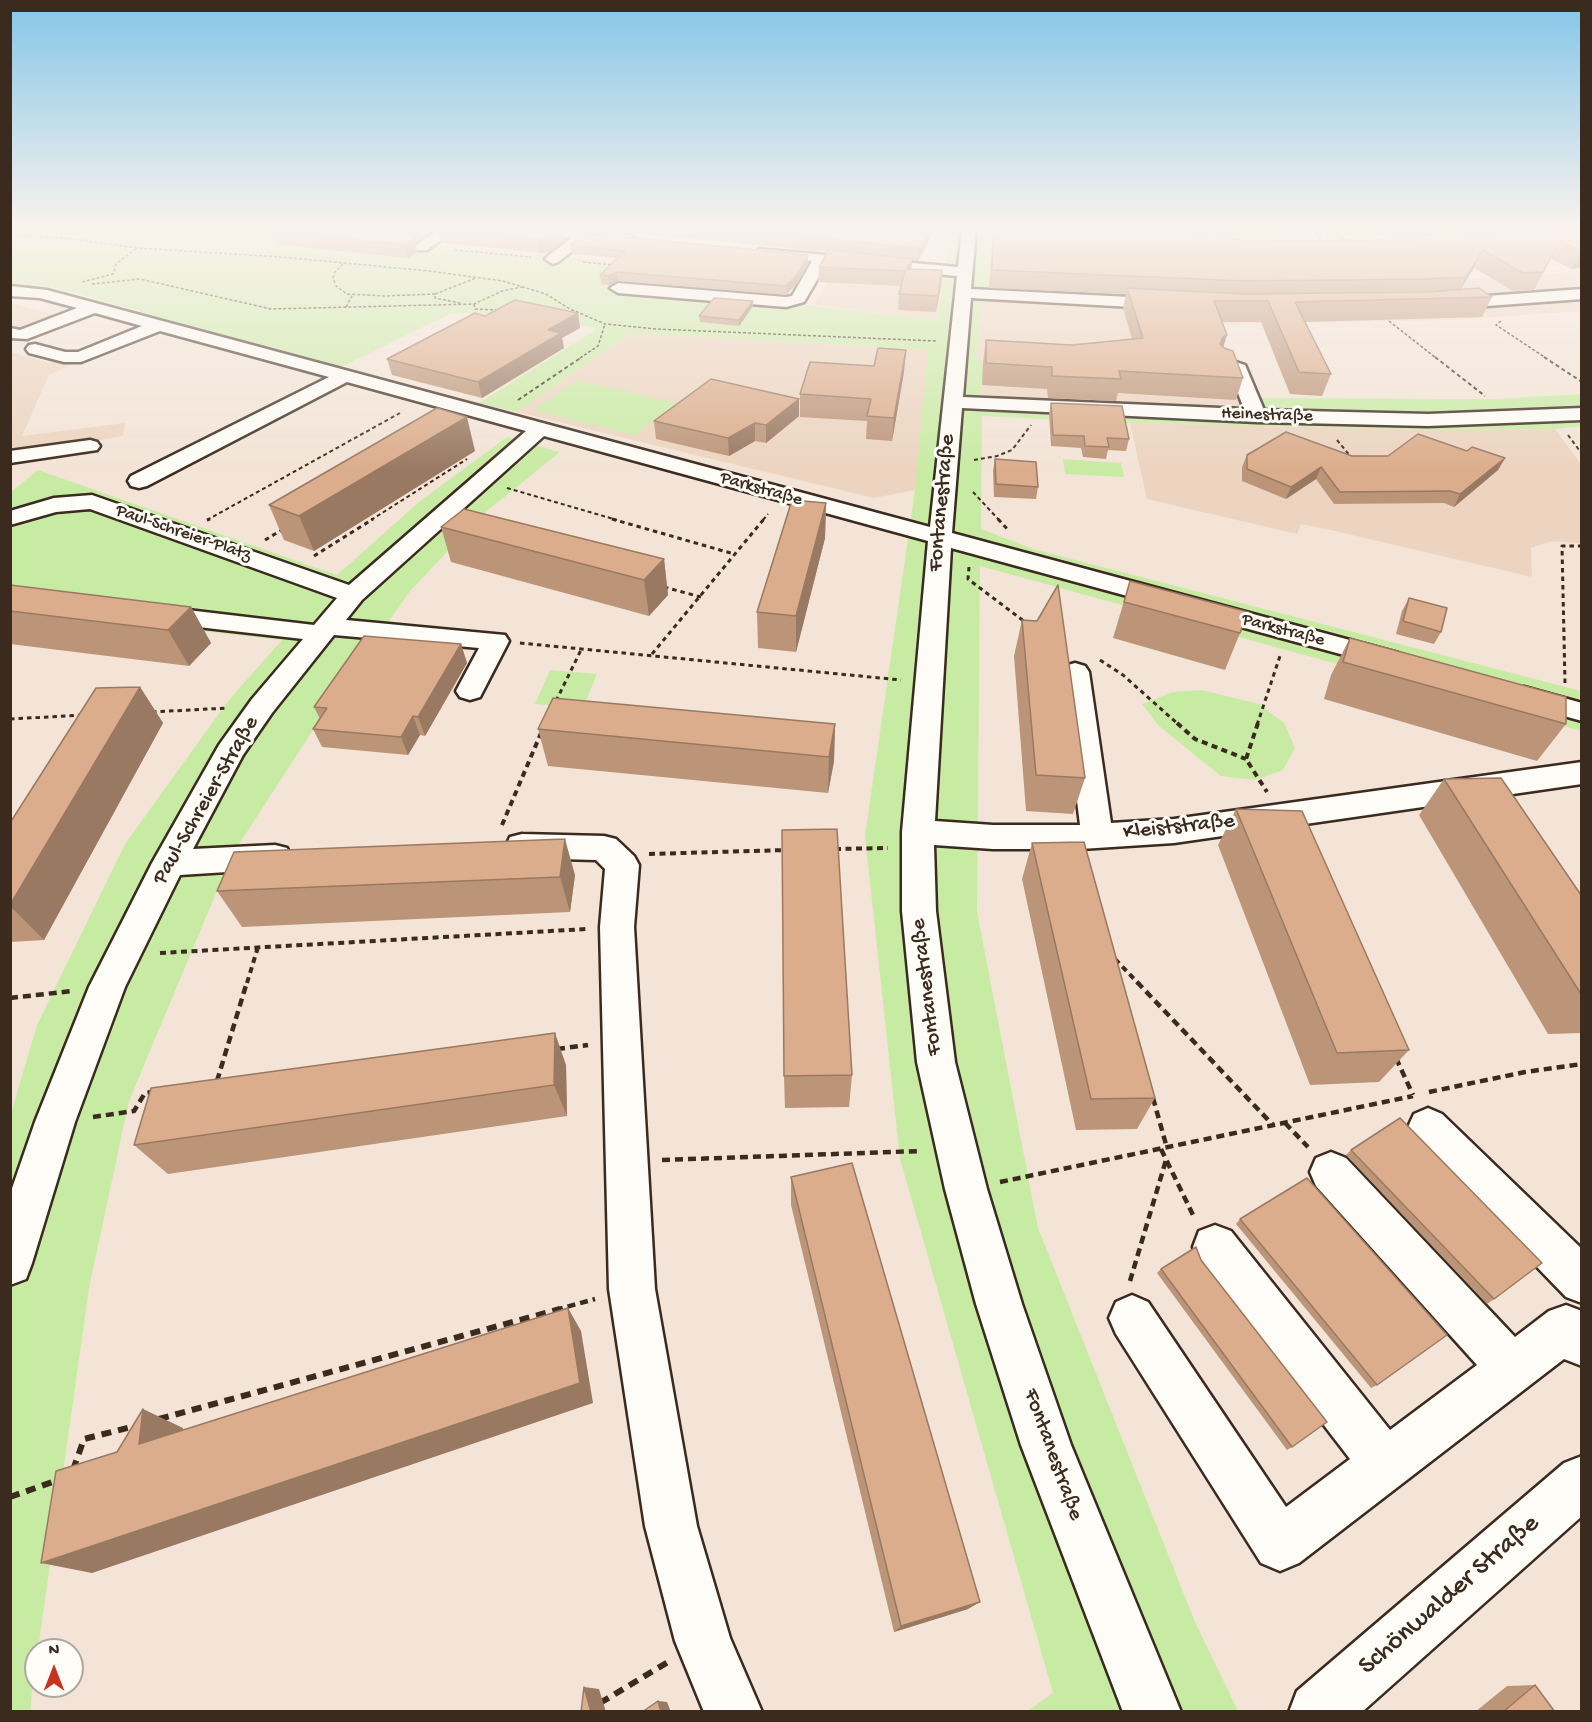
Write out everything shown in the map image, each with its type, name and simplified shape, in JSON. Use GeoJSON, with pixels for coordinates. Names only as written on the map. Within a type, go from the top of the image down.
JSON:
{"type":"FeatureCollection","features":[{"type":"Feature","properties":{"kind":"street"},"geometry":{"type":"LineString","coordinates":[[10,333],[21,334],[89,309]]}},
{"type":"Feature","properties":{"kind":"street","name":"Parkstraße"},"geometry":{"type":"LineString","coordinates":[[98,309],[1410,665]]}},
{"type":"Feature","properties":{"kind":"street","name":"Fontanestraße"},"geometry":{"type":"LineString","coordinates":[[960,309],[927,682],[918,841],[919,911],[936,1062],[999,1304],[1046,1445],[1152,1712]]}},
{"type":"Feature","properties":{"kind":"street"},"geometry":{"type":"LineString","coordinates":[[34,349],[64,357],[81,357],[158,326]]}},
{"type":"Feature","properties":{"kind":"street"},"geometry":{"type":"LineString","coordinates":[[1224,364],[1238,369],[1264,417],[1284,402],[1492,402],[1581,398]]}},
{"type":"Feature","properties":{"kind":"street"},"geometry":{"type":"LineString","coordinates":[[139,482],[343,377]]}},
{"type":"Feature","properties":{"kind":"street","name":"Heinestraße"},"geometry":{"type":"LineString","coordinates":[[952,402],[1264,417],[1428,420],[1581,414]]}},
{"type":"Feature","properties":{"kind":"street","name":"Paul-Schreier-Straße"},"geometry":{"type":"LineString","coordinates":[[10,1263],[55,1122],[107,987],[169,863],[230,752],[262,706],[353,595],[477,468],[540,429]]}},
{"type":"Feature","properties":{"kind":"street"},"geometry":{"type":"LineString","coordinates":[[10,457],[90,446]]}},
{"type":"Feature","properties":{"kind":"street","name":"Paul-Schreier-Platz"},"geometry":{"type":"LineString","coordinates":[[10,518],[54,505],[92,502],[353,595]]}},
{"type":"Feature","properties":{"kind":"street"},"geometry":{"type":"LineString","coordinates":[[129,611],[323,629],[496,641],[470,690]]}},
{"type":"Feature","properties":{"kind":"street"},"geometry":{"type":"LineString","coordinates":[[1075,672],[1097,836]]}},
{"type":"Feature","properties":{"kind":"street"},"geometry":{"type":"LineString","coordinates":[[1499,690],[1574,710]]}},
{"type":"Feature","properties":{"kind":"street","name":"Kleiststraße"},"geometry":{"type":"LineString","coordinates":[[918,841],[993,837],[1097,836],[1174,831],[1581,772]]}},
{"type":"Feature","properties":{"kind":"street"},"geometry":{"type":"LineString","coordinates":[[487,846],[604,848],[622,865],[617,927],[632,1289],[671,1526],[703,1641],[733,1712]]}},
{"type":"Feature","properties":{"kind":"street"},"geometry":{"type":"LineString","coordinates":[[169,863],[310,855]]}},
{"type":"Feature","properties":{"kind":"street"},"geometry":{"type":"LineString","coordinates":[[1420,1111],[1581,1281]]}},
{"type":"Feature","properties":{"kind":"street"},"geometry":{"type":"LineString","coordinates":[[1331,1172],[1513,1369]]}},
{"type":"Feature","properties":{"kind":"street"},"geometry":{"type":"LineString","coordinates":[[1215,1247],[1384,1464]]}},
{"type":"Feature","properties":{"kind":"street"},"geometry":{"type":"LineString","coordinates":[[1132,1318],[1280,1544],[1513,1369],[1576,1329]]}},
{"type":"Feature","properties":{"kind":"street","name":"Schönwalder Straße"},"geometry":{"type":"LineString","coordinates":[[1318,1712],[1581,1481]]}},
{"type":"Feature","properties":{"kind":"path"},"geometry":{"type":"LineString","coordinates":[[485,309],[502,310]]}},
{"type":"Feature","properties":{"kind":"path"},"geometry":{"type":"LineString","coordinates":[[574,309],[605,324],[656,329],[940,341]]}},
{"type":"Feature","properties":{"kind":"path"},"geometry":{"type":"LineString","coordinates":[[577,316],[584,315]]}},
{"type":"Feature","properties":{"kind":"path"},"geometry":{"type":"LineString","coordinates":[[1500,318],[1502,322],[1497,325],[1581,382]]}},
{"type":"Feature","properties":{"kind":"path"},"geometry":{"type":"LineString","coordinates":[[1389,321],[1492,402]]}},
{"type":"Feature","properties":{"kind":"path"},"geometry":{"type":"LineString","coordinates":[[495,417],[598,346],[605,324]]}},
{"type":"Feature","properties":{"kind":"path"},"geometry":{"type":"LineString","coordinates":[[183,534],[426,398]]}},
{"type":"Feature","properties":{"kind":"path"},"geometry":{"type":"LineString","coordinates":[[974,460],[997,456],[1012,450],[1023,437],[1041,406]]}},
{"type":"Feature","properties":{"kind":"path"},"geometry":{"type":"LineString","coordinates":[[1319,418],[1352,459]]}},
{"type":"Feature","properties":{"kind":"path"},"geometry":{"type":"LineString","coordinates":[[288,573],[477,468],[734,554]]}},
{"type":"Feature","properties":{"kind":"path"},"geometry":{"type":"LineString","coordinates":[[973,492],[1042,566]]}},
{"type":"Feature","properties":{"kind":"path"},"geometry":{"type":"LineString","coordinates":[[652,654],[783,496]]}},
{"type":"Feature","properties":{"kind":"path"},"geometry":{"type":"LineString","coordinates":[[241,554],[291,524]]}},
{"type":"Feature","properties":{"kind":"path"},"geometry":{"type":"LineString","coordinates":[[1574,710],[1562,546],[1581,546]]}},
{"type":"Feature","properties":{"kind":"path"},"geometry":{"type":"LineString","coordinates":[[656,585],[701,597]]}},
{"type":"Feature","properties":{"kind":"path"},"geometry":{"type":"LineString","coordinates":[[1282,816],[1246,759],[1288,632]]}},
{"type":"Feature","properties":{"kind":"path"},"geometry":{"type":"LineString","coordinates":[[496,641],[652,654],[927,682]]}},
{"type":"Feature","properties":{"kind":"path"},"geometry":{"type":"LineString","coordinates":[[553,707],[582,648]]}},
{"type":"Feature","properties":{"kind":"path"},"geometry":{"type":"LineString","coordinates":[[142,712],[262,706]]}},
{"type":"Feature","properties":{"kind":"path"},"geometry":{"type":"LineString","coordinates":[[10,719],[94,715]]}},
{"type":"Feature","properties":{"kind":"path"},"geometry":{"type":"LineString","coordinates":[[487,846],[543,728]]}},
{"type":"Feature","properties":{"kind":"path"},"geometry":{"type":"LineString","coordinates":[[833,849],[880,848],[918,841]]}},
{"type":"Feature","properties":{"kind":"path"},"geometry":{"type":"LineString","coordinates":[[617,860],[630,854],[797,850]]}},
{"type":"Feature","properties":{"kind":"path"},"geometry":{"type":"LineString","coordinates":[[123,955],[617,927]]}},
{"type":"Feature","properties":{"kind":"path"},"geometry":{"type":"LineString","coordinates":[[227,1084],[216,1085],[258,947]]}},
{"type":"Feature","properties":{"kind":"path"},"geometry":{"type":"LineString","coordinates":[[1117,969],[1114,958],[1273,1125]]}},
{"type":"Feature","properties":{"kind":"path"},"geometry":{"type":"LineString","coordinates":[[10,998],[107,987]]}},
{"type":"Feature","properties":{"kind":"path"},"geometry":{"type":"LineString","coordinates":[[552,1049],[621,1042]]}},
{"type":"Feature","properties":{"kind":"path"},"geometry":{"type":"LineString","coordinates":[[1393,1052],[1420,1111]]}},
{"type":"Feature","properties":{"kind":"path"},"geometry":{"type":"LineString","coordinates":[[625,1161],[962,1169],[1164,1148],[1273,1125],[1420,1111],[1525,1072],[1581,1064]]}},
{"type":"Feature","properties":{"kind":"path"},"geometry":{"type":"LineString","coordinates":[[55,1122],[134,1111],[145,1093],[157,1091]]}},
{"type":"Feature","properties":{"kind":"path"},"geometry":{"type":"LineString","coordinates":[[1151,1092],[1166,1160],[1193,1217],[1215,1247]]}},
{"type":"Feature","properties":{"kind":"path"},"geometry":{"type":"LineString","coordinates":[[1132,1318],[1124,1298],[1166,1160]]}},
{"type":"Feature","properties":{"kind":"path"},"geometry":{"type":"LineString","coordinates":[[152,1421],[632,1289]]}},
{"type":"Feature","properties":{"kind":"path"},"geometry":{"type":"LineString","coordinates":[[71,1475],[84,1440],[141,1424]]}},
{"type":"Feature","properties":{"kind":"path"},"geometry":{"type":"LineString","coordinates":[[10,1497],[61,1479]]}},
{"type":"Feature","properties":{"kind":"path"},"geometry":{"type":"LineString","coordinates":[[596,1706],[703,1641]]}},
{"type":"Feature","properties":{"kind":"shaded area"},"geometry":{"type":"Polygon","coordinates":[[[11,309],[34,309],[70,319],[11,341],[11,309]]]}},
{"type":"Feature","properties":{"kind":"shaded area"},"geometry":{"type":"Polygon","coordinates":[[[850,309],[938,309],[937,320],[850,309]]]}},
{"type":"Feature","properties":{"kind":"shaded area"},"geometry":{"type":"Polygon","coordinates":[[[981,309],[1581,309],[1451,320],[1213,324],[1227,357],[1249,364],[1265,409],[979,395],[977,361],[981,309]]]}},
{"type":"Feature","properties":{"kind":"shaded area"},"geometry":{"type":"Polygon","coordinates":[[[632,333],[929,350],[915,490],[874,498],[517,412],[632,333]]]}},
{"type":"Feature","properties":{"kind":"shaded area"},"geometry":{"type":"Polygon","coordinates":[[[11,352],[49,363],[60,359],[75,363],[49,375],[22,436],[125,423],[123,436],[11,455],[11,352]]]}},
{"type":"Feature","properties":{"kind":"shaded area"},"geometry":{"type":"Polygon","coordinates":[[[1130,423],[1441,430],[1555,429],[1581,464],[1581,543],[1552,541],[1531,548],[1532,577],[1301,524],[1297,534],[1147,499],[1130,423]]]}},
{"type":"Feature","properties":{"kind":"green space"},"geometry":{"type":"Polygon","coordinates":[[[133,309],[844,309],[937,320],[939,309],[981,309],[977,361],[983,362],[979,395],[1264,409],[1261,398],[1495,399],[1581,394],[1581,426],[1555,429],[1441,430],[1130,423],[982,416],[981,529],[1033,549],[1581,691],[1581,731],[980,566],[977,912],[1038,1228],[1195,1622],[1238,1711],[1028,1711],[1053,1693],[900,1159],[865,836],[915,490],[928,350],[632,333],[517,412],[479,403],[597,329],[521,312],[450,314],[339,368],[133,309]]]}},
{"type":"Feature","properties":{"kind":"green space"},"geometry":{"type":"Polygon","coordinates":[[[577,380],[676,403],[635,435],[533,410],[577,380]]]}},
{"type":"Feature","properties":{"kind":"green space"},"geometry":{"type":"Polygon","coordinates":[[[507,437],[560,452],[482,515],[410,591],[322,716],[232,855],[129,1101],[89,1288],[40,1638],[24,1638],[24,1698],[31,1698],[30,1712],[10,1711],[11,1113],[37,1025],[125,844],[228,701],[282,640],[11,610],[11,492],[38,470],[337,575],[419,502],[507,437]]]}},
{"type":"Feature","properties":{"kind":"green space"},"geometry":{"type":"Polygon","coordinates":[[[1063,459],[1121,463],[1124,477],[1065,474],[1063,459]]]}},
{"type":"Feature","properties":{"kind":"green space"},"geometry":{"type":"Polygon","coordinates":[[[550,670],[597,674],[583,708],[535,704],[550,670]]]}},
{"type":"Feature","properties":{"kind":"green space"},"geometry":{"type":"Polygon","coordinates":[[[1202,690],[1259,704],[1284,723],[1295,748],[1283,770],[1255,780],[1221,776],[1159,726],[1142,704],[1173,692],[1202,690]]]}},
{"type":"Feature","properties":{"kind":"building"},"geometry":{"type":"Polygon","coordinates":[[[497,309],[560,309],[578,313],[548,330],[561,333],[478,382],[387,359],[475,313],[485,316],[497,309]]]}},
{"type":"Feature","properties":{"kind":"building"},"geometry":{"type":"Polygon","coordinates":[[[705,309],[747,309],[739,320],[699,316],[705,309]]]}},
{"type":"Feature","properties":{"kind":"building"},"geometry":{"type":"Polygon","coordinates":[[[1134,309],[1217,309],[1227,335],[1223,337],[1220,344],[1233,351],[1243,378],[1119,371],[1121,379],[1052,376],[1052,367],[986,363],[986,340],[1072,345],[1143,338],[1134,309]]]}},
{"type":"Feature","properties":{"kind":"building"},"geometry":{"type":"Polygon","coordinates":[[[1272,309],[1299,309],[1331,374],[1299,372],[1272,309]]]}},
{"type":"Feature","properties":{"kind":"building"},"geometry":{"type":"Polygon","coordinates":[[[878,348],[906,350],[894,418],[867,416],[871,399],[800,394],[810,362],[874,366],[878,348]]]}},
{"type":"Feature","properties":{"kind":"building"},"geometry":{"type":"Polygon","coordinates":[[[711,379],[799,399],[766,425],[755,423],[728,438],[654,421],[711,379]]]}},
{"type":"Feature","properties":{"kind":"building"},"geometry":{"type":"Polygon","coordinates":[[[1051,403],[1122,406],[1129,439],[1107,438],[1109,447],[1085,446],[1084,436],[1053,435],[1051,403]]]}},
{"type":"Feature","properties":{"kind":"building"},"geometry":{"type":"Polygon","coordinates":[[[437,408],[467,417],[299,516],[269,505],[437,408]]]}},
{"type":"Feature","properties":{"kind":"building"},"geometry":{"type":"Polygon","coordinates":[[[1286,432],[1352,456],[1388,456],[1418,434],[1467,451],[1472,447],[1505,458],[1460,494],[1450,491],[1340,492],[1321,467],[1291,487],[1247,469],[1247,455],[1286,432]]]}},
{"type":"Feature","properties":{"kind":"building"},"geometry":{"type":"Polygon","coordinates":[[[995,459],[1036,462],[1038,487],[996,484],[995,459]]]}},
{"type":"Feature","properties":{"kind":"building"},"geometry":{"type":"Polygon","coordinates":[[[792,500],[826,503],[796,616],[757,612],[792,500]]]}},
{"type":"Feature","properties":{"kind":"building"},"geometry":{"type":"Polygon","coordinates":[[[464,509],[664,559],[644,580],[441,527],[464,509]]]}},
{"type":"Feature","properties":{"kind":"building"},"geometry":{"type":"Polygon","coordinates":[[[1130,581],[1248,612],[1240,633],[1124,602],[1130,581]]]}},
{"type":"Feature","properties":{"kind":"building"},"geometry":{"type":"Polygon","coordinates":[[[10,585],[191,607],[168,630],[10,611],[10,585]]]}},
{"type":"Feature","properties":{"kind":"building"},"geometry":{"type":"Polygon","coordinates":[[[1058,585],[1085,778],[1036,775],[1022,620],[1037,621],[1058,585]]]}},
{"type":"Feature","properties":{"kind":"building"},"geometry":{"type":"Polygon","coordinates":[[[1409,598],[1447,608],[1441,632],[1403,621],[1409,598]]]}},
{"type":"Feature","properties":{"kind":"building"},"geometry":{"type":"Polygon","coordinates":[[[364,636],[461,644],[418,717],[413,716],[401,737],[313,729],[327,708],[314,707],[364,636]]]}},
{"type":"Feature","properties":{"kind":"building"},"geometry":{"type":"Polygon","coordinates":[[[1350,638],[1566,697],[1566,724],[1343,662],[1350,638]]]}},
{"type":"Feature","properties":{"kind":"building"},"geometry":{"type":"Polygon","coordinates":[[[140,687],[10,905],[10,823],[96,688],[140,687]]]}},
{"type":"Feature","properties":{"kind":"building"},"geometry":{"type":"Polygon","coordinates":[[[553,698],[835,724],[829,757],[538,729],[553,698]]]}},
{"type":"Feature","properties":{"kind":"building"},"geometry":{"type":"Polygon","coordinates":[[[1501,778],[1581,895],[1581,994],[1444,779],[1501,778]]]}},
{"type":"Feature","properties":{"kind":"building"},"geometry":{"type":"Polygon","coordinates":[[[1236,809],[1302,811],[1409,1050],[1337,1053],[1236,809]]]}},
{"type":"Feature","properties":{"kind":"building"},"geometry":{"type":"Polygon","coordinates":[[[837,829],[852,1075],[784,1076],[782,830],[837,829]]]}},
{"type":"Feature","properties":{"kind":"building"},"geometry":{"type":"Polygon","coordinates":[[[565,839],[560,877],[217,891],[234,852],[565,839]]]}},
{"type":"Feature","properties":{"kind":"building"},"geometry":{"type":"Polygon","coordinates":[[[1084,842],[1155,1098],[1091,1099],[1032,843],[1084,842]]]}},
{"type":"Feature","properties":{"kind":"building"},"geometry":{"type":"Polygon","coordinates":[[[555,1033],[554,1085],[134,1145],[151,1088],[555,1033]]]}},
{"type":"Feature","properties":{"kind":"building"},"geometry":{"type":"Polygon","coordinates":[[[1400,1118],[1542,1263],[1494,1299],[1351,1150],[1400,1118]]]}},
{"type":"Feature","properties":{"kind":"building"},"geometry":{"type":"Polygon","coordinates":[[[852,1163],[980,1602],[901,1626],[791,1177],[852,1163]]]}},
{"type":"Feature","properties":{"kind":"building"},"geometry":{"type":"Polygon","coordinates":[[[1307,1178],[1447,1335],[1377,1385],[1240,1219],[1307,1178]]]}},
{"type":"Feature","properties":{"kind":"building"},"geometry":{"type":"Polygon","coordinates":[[[1196,1247],[1201,1260],[1327,1422],[1292,1447],[1161,1269],[1196,1247]]]}},
{"type":"Feature","properties":{"kind":"building"},"geometry":{"type":"Polygon","coordinates":[[[568,1308],[580,1383],[41,1563],[56,1471],[117,1452],[143,1409],[139,1444],[568,1308]]]}},
{"type":"Feature","properties":{"kind":"building"},"geometry":{"type":"Polygon","coordinates":[[[1535,1685],[1555,1712],[1503,1712],[1535,1685]]]}},
{"type":"Feature","properties":{"kind":"building"},"geometry":{"type":"Polygon","coordinates":[[[584,1687],[591,1712],[581,1712],[584,1687]]]}},
{"type":"Feature","properties":{"kind":"building"},"geometry":{"type":"Polygon","coordinates":[[[658,1701],[661,1712],[642,1712],[658,1701]]]}}]}
